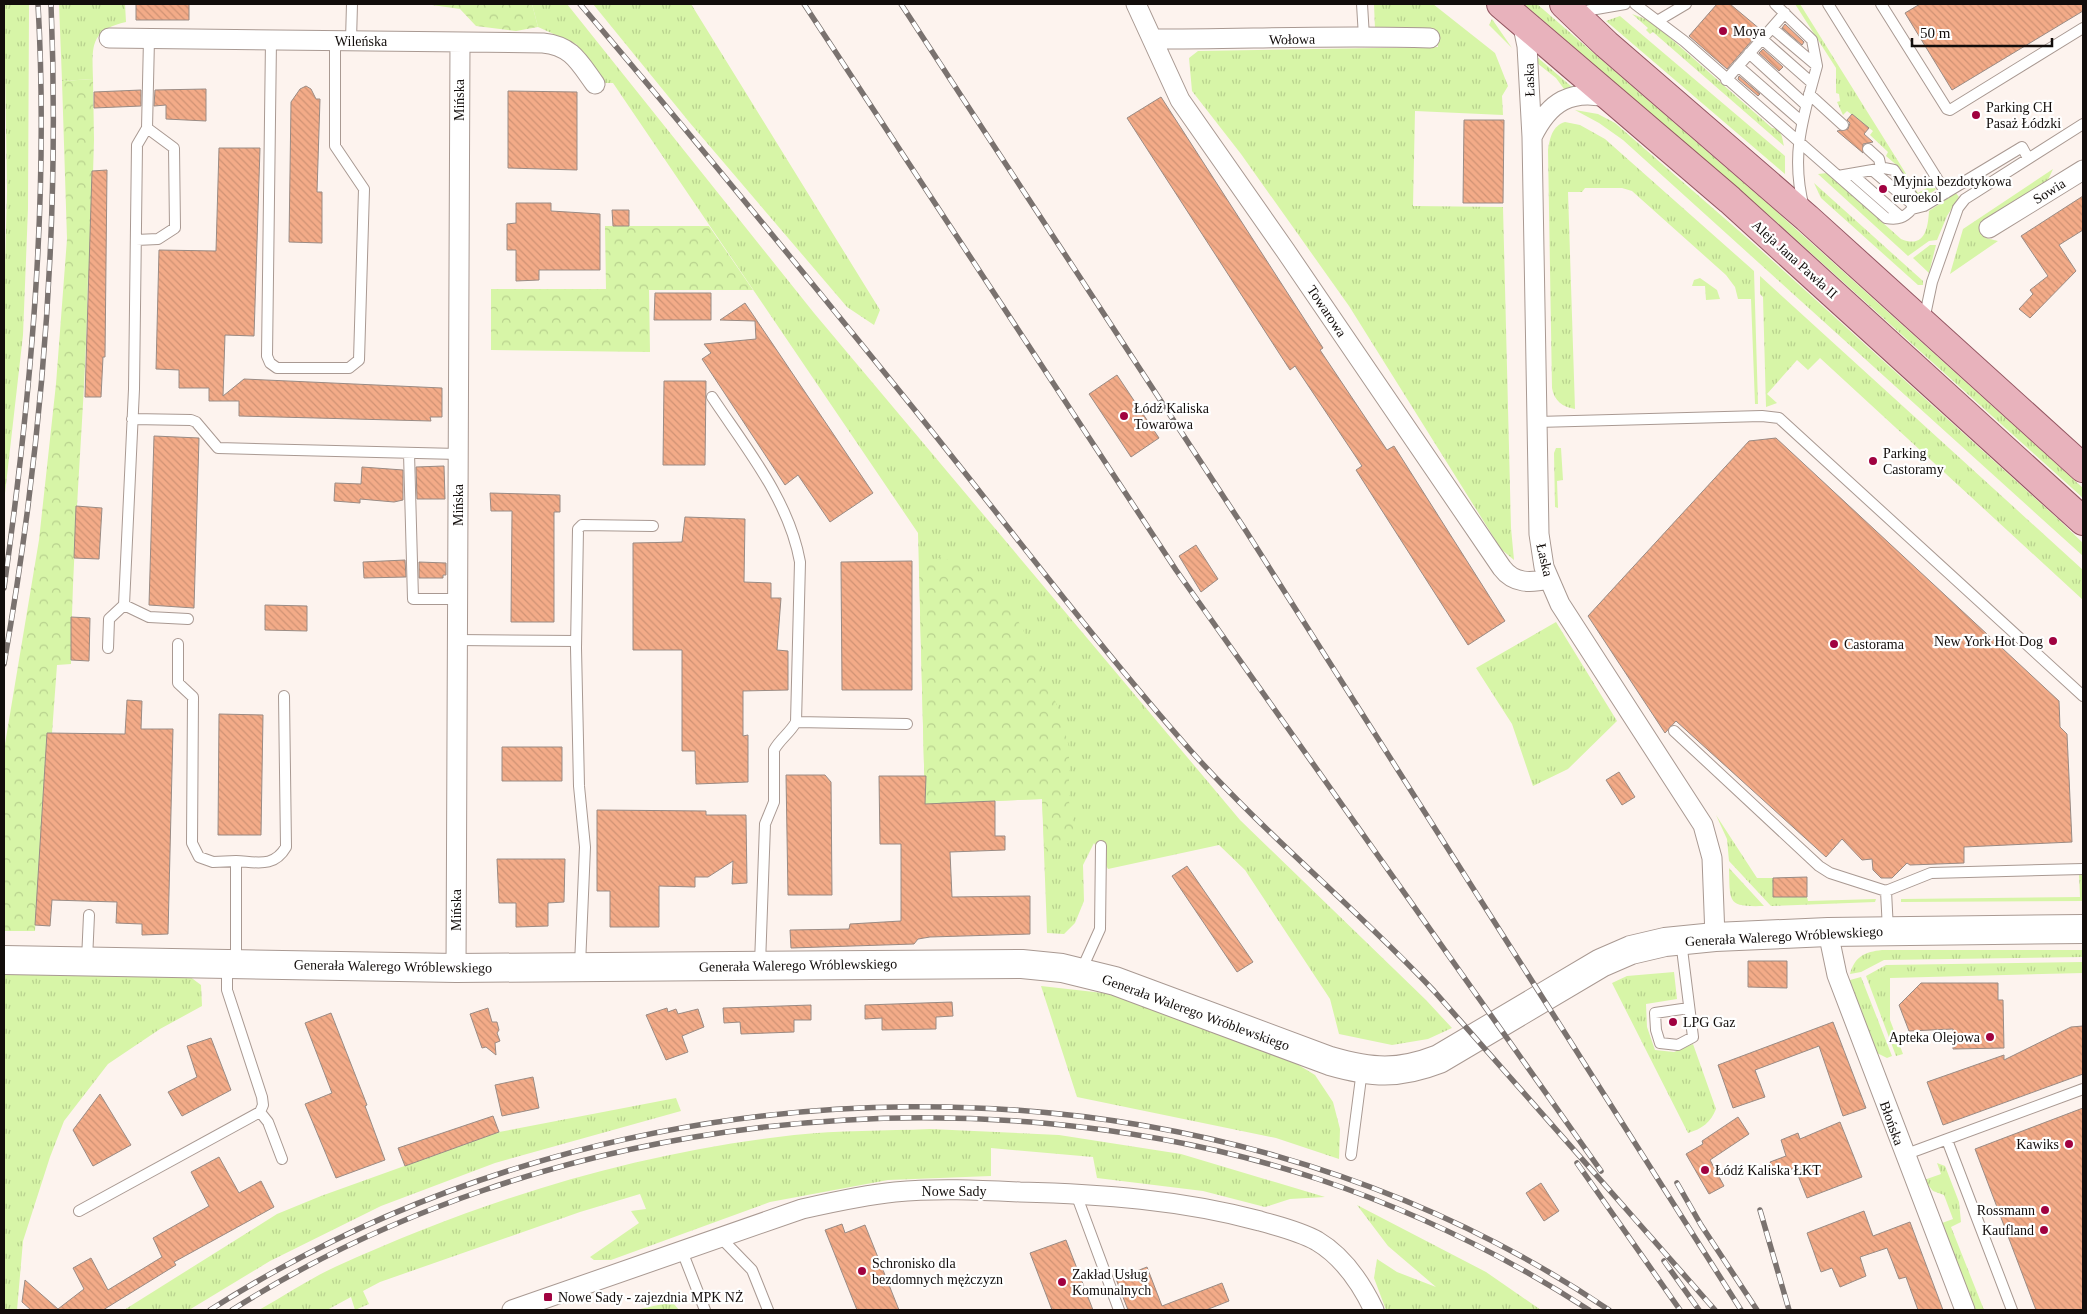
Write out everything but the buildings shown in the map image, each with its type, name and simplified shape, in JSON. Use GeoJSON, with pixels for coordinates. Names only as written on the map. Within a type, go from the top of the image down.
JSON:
{"type":"FeatureCollection","features":[{"type":"Feature","properties":{"kind":"main road","name":"Aleja Jana Pawła II"},"geometry":{"type":"LineString","coordinates":[[1500,4],[1730,200],[2083,521]]}},
{"type":"Feature","properties":{"kind":"main road"},"geometry":{"type":"LineString","coordinates":[[1569,8],[1807,218],[2083,468]]}},
{"type":"Feature","properties":{"kind":"street","name":"Towarowa"},"geometry":{"type":"LineString","coordinates":[[1136,4],[1180,100],[1502,568],[1509,576],[1520,581],[1548,579]]}},
{"type":"Feature","properties":{"kind":"street","name":"Łaska"},"geometry":{"type":"LineString","coordinates":[[1522,22],[1527,46],[1532,138],[1539,534],[1548,579],[1560,604],[1703,825],[1712,858],[1715,936]]}},
{"type":"Feature","properties":{"kind":"street","name":"Wileńska"},"geometry":{"type":"LineString","coordinates":[[109,38],[555,44],[565,47],[595,84]]}},
{"type":"Feature","properties":{"kind":"street","name":"Wołowa"},"geometry":{"type":"LineString","coordinates":[[1153,39],[1430,38]]}},
{"type":"Feature","properties":{"kind":"street","name":"Mińska"},"geometry":{"type":"LineString","coordinates":[[456,968],[460,42]]}},
{"type":"Feature","properties":{"kind":"street","name":"Łaska"},"geometry":{"type":"LineString","coordinates":[[1532,138],[1542,118],[1555,105],[1565,99],[1584,94],[1610,98]]}},
{"type":"Feature","properties":{"kind":"street","name":"Sowia"},"geometry":{"type":"LineString","coordinates":[[1989,228],[2083,170]]}},
{"type":"Feature","properties":{"kind":"street","name":"Generała Walerego Wróblewskiego"},"geometry":{"type":"LineString","coordinates":[[4,960],[456,968],[1029,964],[1081,972],[1140,988],[1330,1061],[1362,1070],[1381,1072],[1400,1071],[1438,1059],[1611,957],[1643,947],[1715,936],[1888,931],[2083,930]]}},
{"type":"Feature","properties":{"kind":"street","name":"Błońska"},"geometry":{"type":"LineString","coordinates":[[1828,932],[1837,975],[1964,1310]]}},
{"type":"Feature","properties":{"kind":"street","name":"Nowe Sady"},"geometry":{"type":"LineString","coordinates":[[512,1310],[802,1210],[850,1198],[896,1192],[950,1189],[1076,1194],[1219,1210],[1296,1232],[1316,1241],[1346,1264],[1361,1285],[1374,1310]]}},
{"type":"Feature","properties":{"kind":"lane"},"geometry":{"type":"LineString","coordinates":[[271,40],[267,356],[270,364],[277,368],[349,368],[359,360],[364,189],[335,146],[343,40],[352,4]]}},
{"type":"Feature","properties":{"kind":"lane"},"geometry":{"type":"LineString","coordinates":[[1362,4],[1364,37]]}},
{"type":"Feature","properties":{"kind":"lane"},"geometry":{"type":"LineString","coordinates":[[1569,8],[1625,4]]}},
{"type":"Feature","properties":{"kind":"lane"},"geometry":{"type":"LineString","coordinates":[[1636,4],[1659,20],[1886,218],[1897,220],[1912,206],[1912,196],[1900,176],[1894,170],[1877,169],[1838,176]]}},
{"type":"Feature","properties":{"kind":"lane"},"geometry":{"type":"LineString","coordinates":[[1659,20],[1686,4]]}},
{"type":"Feature","properties":{"kind":"lane"},"geometry":{"type":"LineString","coordinates":[[1775,4],[1812,40],[1817,66],[1801,121],[1798,142],[1799,180],[1807,218]]}},
{"type":"Feature","properties":{"kind":"lane"},"geometry":{"type":"LineString","coordinates":[[1828,4],[1946,192]]}},
{"type":"Feature","properties":{"kind":"lane"},"geometry":{"type":"LineString","coordinates":[[1881,4],[1947,109],[1950,110],[2083,28]]}},
{"type":"Feature","properties":{"kind":"lane"},"geometry":{"type":"LineString","coordinates":[[1726,80],[1785,13]]}},
{"type":"Feature","properties":{"kind":"lane"},"geometry":{"type":"LineString","coordinates":[[1772,28],[1817,66]]}},
{"type":"Feature","properties":{"kind":"lane"},"geometry":{"type":"LineString","coordinates":[[108,648],[109,620],[124,605],[132,418],[137,145],[147,128],[149,38]]}},
{"type":"Feature","properties":{"kind":"lane"},"geometry":{"type":"LineString","coordinates":[[1762,39],[1812,83]]}},
{"type":"Feature","properties":{"kind":"lane"},"geometry":{"type":"LineString","coordinates":[[1749,53],[1807,100],[1843,125]]}},
{"type":"Feature","properties":{"kind":"lane"},"geometry":{"type":"LineString","coordinates":[[1738,66],[1801,121]]}},
{"type":"Feature","properties":{"kind":"lane"},"geometry":{"type":"LineString","coordinates":[[1924,324],[1932,282],[1958,208],[1964,199],[2083,124]]}},
{"type":"Feature","properties":{"kind":"lane"},"geometry":{"type":"LineString","coordinates":[[136,240],[158,239],[175,228],[174,148],[147,128]]}},
{"type":"Feature","properties":{"kind":"lane"},"geometry":{"type":"LineString","coordinates":[[1912,206],[1924,206],[2022,147],[2028,158]]}},
{"type":"Feature","properties":{"kind":"lane"},"geometry":{"type":"LineString","coordinates":[[1868,149],[1879,160],[1877,169]]}},
{"type":"Feature","properties":{"kind":"lane"},"geometry":{"type":"LineString","coordinates":[[1852,174],[1901,218]]}},
{"type":"Feature","properties":{"kind":"lane"},"geometry":{"type":"LineString","coordinates":[[712,397],[775,493],[796,540],[800,562],[796,722],[774,750],[774,802],[765,824],[760,965]]}},
{"type":"Feature","properties":{"kind":"lane"},"geometry":{"type":"LineString","coordinates":[[1537,422],[1762,416],[1779,418],[2083,696]]}},
{"type":"Feature","properties":{"kind":"lane"},"geometry":{"type":"LineString","coordinates":[[132,418],[191,420],[196,422],[218,448],[458,454]]}},
{"type":"Feature","properties":{"kind":"lane"},"geometry":{"type":"LineString","coordinates":[[409,453],[412,599],[457,599]]}},
{"type":"Feature","properties":{"kind":"lane"},"geometry":{"type":"LineString","coordinates":[[580,966],[585,848],[579,786],[576,641],[578,529],[582,525],[653,526]]}},
{"type":"Feature","properties":{"kind":"lane"},"geometry":{"type":"LineString","coordinates":[[124,605],[149,617],[188,619]]}},
{"type":"Feature","properties":{"kind":"lane"},"geometry":{"type":"LineString","coordinates":[[457,640],[576,641]]}},
{"type":"Feature","properties":{"kind":"lane"},"geometry":{"type":"LineString","coordinates":[[178,644],[178,684],[192,698],[192,844],[198,857],[213,862],[271,862],[280,856],[286,847],[284,696]]}},
{"type":"Feature","properties":{"kind":"lane"},"geometry":{"type":"LineString","coordinates":[[796,722],[907,724]]}},
{"type":"Feature","properties":{"kind":"lane"},"geometry":{"type":"LineString","coordinates":[[1674,731],[1819,866],[1830,873],[1886,891],[1931,873],[2083,869]]}},
{"type":"Feature","properties":{"kind":"lane"},"geometry":{"type":"LineString","coordinates":[[1081,972],[1100,928],[1101,846]]}},
{"type":"Feature","properties":{"kind":"lane"},"geometry":{"type":"LineString","coordinates":[[79,1211],[260,1112],[263,1105],[262,1097],[227,990],[231,963],[236,861]]}},
{"type":"Feature","properties":{"kind":"lane"},"geometry":{"type":"LineString","coordinates":[[1886,891],[1888,931]]}},
{"type":"Feature","properties":{"kind":"lane"},"geometry":{"type":"LineString","coordinates":[[87,961],[89,915]]}},
{"type":"Feature","properties":{"kind":"lane"},"geometry":{"type":"LineString","coordinates":[[1681,940],[1693,1037],[1678,1045],[1660,1043],[1654,1013],[1689,1008]]}},
{"type":"Feature","properties":{"kind":"lane"},"geometry":{"type":"LineString","coordinates":[[1351,1155],[1362,1070]]}},
{"type":"Feature","properties":{"kind":"lane"},"geometry":{"type":"LineString","coordinates":[[1904,1155],[2083,1089]]}},
{"type":"Feature","properties":{"kind":"lane"},"geometry":{"type":"LineString","coordinates":[[260,1112],[268,1122],[282,1159]]}},
{"type":"Feature","properties":{"kind":"lane"},"geometry":{"type":"LineString","coordinates":[[1946,1140],[2012,1310]]}},
{"type":"Feature","properties":{"kind":"lane"},"geometry":{"type":"LineString","coordinates":[[1076,1194],[1119,1310]]}},
{"type":"Feature","properties":{"kind":"lane"},"geometry":{"type":"LineString","coordinates":[[720,1237],[752,1270],[768,1310]]}},
{"type":"Feature","properties":{"kind":"lane"},"geometry":{"type":"LineString","coordinates":[[682,1251],[704,1310]]}},
{"type":"Feature","properties":{"kind":"green space"},"geometry":{"type":"Polygon","coordinates":[[[4,4],[29,4],[29,8],[28,209],[23,335],[4,502],[4,303],[7,191],[4,4]]]}},
{"type":"Feature","properties":{"kind":"green space"},"geometry":{"type":"Polygon","coordinates":[[[59,4],[125,4],[126,22],[114,25],[106,30],[99,35],[96,41],[93,57],[93,79],[62,81],[59,4]]]}},
{"type":"Feature","properties":{"kind":"green space"},"geometry":{"type":"Polygon","coordinates":[[[425,4],[532,4],[538,27],[516,31],[476,26],[460,9],[425,4]]]}},
{"type":"Feature","properties":{"kind":"green space"},"geometry":{"type":"Polygon","coordinates":[[[532,4],[567,4],[814,313],[1240,820],[1426,1000],[1452,1028],[1428,1039],[1392,1045],[1339,1034],[1330,999],[1245,870],[1219,845],[1108,869],[1094,843],[1083,865],[1084,901],[1075,923],[1064,934],[1047,933],[1042,799],[925,804],[918,533],[613,83],[602,83],[576,44],[538,27],[532,4]]]}},
{"type":"Feature","properties":{"kind":"green space"},"geometry":{"type":"Polygon","coordinates":[[[593,4],[691,4],[880,310],[874,325],[847,307],[690,123],[593,4]]]}},
{"type":"Feature","properties":{"kind":"green space"},"geometry":{"type":"Polygon","coordinates":[[[1374,4],[1433,4],[1495,53],[1508,86],[1502,96],[1503,115],[1415,111],[1413,206],[1503,207],[1511,528],[1514,560],[1501,549],[1349,306],[1241,154],[1192,91],[1189,58],[1198,51],[1438,47],[1437,30],[1375,29],[1374,4]]]}},
{"type":"Feature","properties":{"kind":"green space"},"geometry":{"type":"Polygon","coordinates":[[[1524,4],[1537,4],[1777,212],[2083,488],[2083,498],[1771,217],[1524,4]]]}},
{"type":"Feature","properties":{"kind":"green space"},"geometry":{"type":"Polygon","coordinates":[[[1795,4],[1800,4],[1918,193],[1932,185],[1936,189],[1934,191],[1920,199],[1900,168],[1886,156],[1888,152],[1870,135],[1873,131],[1847,111],[1843,115],[1837,102],[1840,101],[1839,94],[1836,93],[1836,68],[1795,4]]]}},
{"type":"Feature","properties":{"kind":"green space"},"geometry":{"type":"Polygon","coordinates":[[[1632,14],[1651,21],[1772,128],[1778,130],[1784,146],[1653,32],[1650,34],[1646,30],[1648,28],[1632,14]]]}},
{"type":"Feature","properties":{"kind":"green space"},"geometry":{"type":"Polygon","coordinates":[[[1620,16],[1785,156],[1785,174],[1606,21],[1620,16]]]}},
{"type":"Feature","properties":{"kind":"green space"},"geometry":{"type":"Polygon","coordinates":[[[1492,19],[1512,48],[1489,25],[1492,19]]]}},
{"type":"Feature","properties":{"kind":"green space"},"geometry":{"type":"Polygon","coordinates":[[[1537,57],[1572,87],[1564,89],[1556,78],[1537,63],[1537,57]]]}},
{"type":"Feature","properties":{"kind":"green space"},"geometry":{"type":"Polygon","coordinates":[[[93,79],[94,140],[90,277],[88,277],[71,664],[57,665],[52,733],[47,734],[35,931],[4,931],[4,750],[39,540],[56,384],[67,239],[62,81],[93,79]]]}},
{"type":"Feature","properties":{"kind":"green space"},"geometry":{"type":"Polygon","coordinates":[[[1575,110],[1598,114],[1615,123],[1754,244],[2058,519],[2083,543],[2083,556],[1623,140],[1599,123],[1575,110]]]}},
{"type":"Feature","properties":{"kind":"green space"},"geometry":{"type":"Polygon","coordinates":[[[1565,122],[1580,125],[1605,139],[1754,271],[1758,404],[1755,404],[1751,299],[1738,299],[1735,287],[1726,275],[1632,191],[1622,188],[1585,188],[1582,192],[1568,192],[1575,409],[1563,405],[1557,400],[1552,388],[1548,150],[1554,129],[1565,122]]]}},
{"type":"Feature","properties":{"kind":"green space"},"geometry":{"type":"Polygon","coordinates":[[[2053,169],[2047,182],[1983,228],[1986,238],[1998,241],[1950,274],[1963,229],[2053,169]]]}},
{"type":"Feature","properties":{"kind":"green space"},"geometry":{"type":"Polygon","coordinates":[[[1827,173],[1901,239],[1909,241],[1920,239],[1924,235],[1928,224],[1929,211],[1956,193],[1959,197],[1947,216],[1937,240],[1929,241],[1908,256],[1818,174],[1827,173]]]}},
{"type":"Feature","properties":{"kind":"green space"},"geometry":{"type":"Polygon","coordinates":[[[1814,183],[1923,281],[1923,285],[1918,285],[1821,198],[1814,183]]]}},
{"type":"Feature","properties":{"kind":"green space"},"geometry":{"type":"Polygon","coordinates":[[[605,226],[709,226],[753,290],[649,290],[650,352],[491,350],[491,289],[606,289],[605,226]]]}},
{"type":"Feature","properties":{"kind":"green space"},"geometry":{"type":"Polygon","coordinates":[[[1930,245],[1936,245],[1929,273],[1913,258],[1930,245]]]}},
{"type":"Feature","properties":{"kind":"green space"},"geometry":{"type":"Polygon","coordinates":[[[1760,276],[2083,570],[2083,600],[1820,358],[1808,370],[1797,360],[1767,394],[1777,403],[1766,407],[1763,297],[1760,294],[1760,276]]]}},
{"type":"Feature","properties":{"kind":"green space"},"geometry":{"type":"Polygon","coordinates":[[[1700,278],[1717,290],[1720,299],[1706,300],[1705,286],[1692,286],[1694,280],[1700,278]]]}},
{"type":"Feature","properties":{"kind":"green space"},"geometry":{"type":"Polygon","coordinates":[[[1556,448],[1561,448],[1563,480],[1557,481],[1558,508],[1555,507],[1554,453],[1556,448]]]}},
{"type":"Feature","properties":{"kind":"green space"},"geometry":{"type":"Polygon","coordinates":[[[942,557],[967,568],[1007,600],[1033,649],[1059,710],[1069,747],[1069,802],[1077,836],[1045,860],[1042,799],[925,804],[919,565],[942,557]]]}},
{"type":"Feature","properties":{"kind":"green space"},"geometry":{"type":"Polygon","coordinates":[[[1556,622],[1617,721],[1568,769],[1533,786],[1512,724],[1476,668],[1556,622]]]}},
{"type":"Feature","properties":{"kind":"green space"},"geometry":{"type":"Polygon","coordinates":[[[1716,815],[1757,878],[1773,878],[1773,897],[1807,897],[1808,901],[1876,899],[1875,902],[1771,906],[1729,861],[1727,839],[1716,815]]]}},
{"type":"Feature","properties":{"kind":"green space"},"geometry":{"type":"Polygon","coordinates":[[[1729,868],[1764,906],[1737,904],[1733,900],[1730,889],[1729,868]]]}},
{"type":"Feature","properties":{"kind":"green space"},"geometry":{"type":"Polygon","coordinates":[[[2079,875],[2083,875],[2083,901],[1901,902],[1901,899],[2080,897],[2079,875]]]}},
{"type":"Feature","properties":{"kind":"green space"},"geometry":{"type":"Polygon","coordinates":[[[1882,950],[2083,950],[2083,957],[1884,960],[1861,972],[1850,974],[1855,963],[1862,956],[1882,950]]]}},
{"type":"Feature","properties":{"kind":"green space"},"geometry":{"type":"Polygon","coordinates":[[[2083,962],[2083,973],[1890,978],[1890,1020],[1903,1054],[1896,1056],[1866,976],[1886,965],[2083,962]]]}},
{"type":"Feature","properties":{"kind":"green space"},"geometry":{"type":"Polygon","coordinates":[[[4,970],[189,976],[201,985],[202,1006],[160,1029],[108,1064],[64,1121],[50,1157],[23,1241],[17,1310],[4,1310],[4,970]]]}},
{"type":"Feature","properties":{"kind":"green space"},"geometry":{"type":"Polygon","coordinates":[[[1674,972],[1677,999],[1646,1004],[1647,1027],[1655,1050],[1674,1052],[1693,1044],[1716,1109],[1705,1124],[1688,1133],[1612,983],[1627,976],[1674,972]]]}},
{"type":"Feature","properties":{"kind":"green space"},"geometry":{"type":"Polygon","coordinates":[[[1861,977],[1892,1056],[1887,1058],[1875,1052],[1850,985],[1850,980],[1861,977]]]}},
{"type":"Feature","properties":{"kind":"green space"},"geometry":{"type":"Polygon","coordinates":[[[1041,986],[1112,994],[1287,1058],[1315,1075],[1333,1102],[1340,1129],[1339,1159],[1276,1138],[1077,1097],[1041,986]]]}},
{"type":"Feature","properties":{"kind":"green space"},"geometry":{"type":"Polygon","coordinates":[[[676,1098],[681,1111],[495,1163],[381,1206],[270,1261],[189,1310],[124,1310],[277,1214],[321,1196],[499,1132],[676,1098]]]}},
{"type":"Feature","properties":{"kind":"green space"},"geometry":{"type":"Polygon","coordinates":[[[930,1129],[1059,1135],[1181,1154],[1325,1197],[1290,1199],[1265,1207],[1203,1191],[1097,1178],[1093,1157],[991,1148],[991,1176],[888,1180],[770,1202],[611,1260],[594,1260],[590,1257],[639,1223],[631,1211],[646,1209],[640,1194],[580,1212],[380,1282],[363,1291],[369,1304],[355,1310],[351,1297],[327,1310],[259,1310],[325,1272],[390,1243],[502,1201],[617,1167],[734,1143],[794,1135],[845,1131],[930,1129]]]}},
{"type":"Feature","properties":{"kind":"green space"},"geometry":{"type":"Polygon","coordinates":[[[1937,1163],[1945,1166],[1959,1202],[1961,1222],[1951,1227],[1984,1310],[1974,1310],[1942,1223],[1953,1219],[1944,1195],[1933,1191],[1924,1180],[1941,1174],[1937,1163]]]}},
{"type":"Feature","properties":{"kind":"green space"},"geometry":{"type":"Polygon","coordinates":[[[1357,1205],[1486,1272],[1541,1310],[1386,1310],[1374,1278],[1377,1259],[1397,1272],[1436,1287],[1388,1246],[1357,1205]]]}},
{"type":"Feature","properties":{"kind":"green space"},"geometry":{"type":"Polygon","coordinates":[[[667,1303],[674,1304],[679,1310],[636,1310],[667,1303]]]}},
{"type":"Feature","properties":{"kind":"railway"},"geometry":{"type":"LineString","coordinates":[[4,588],[30,370],[35,297],[41,150],[38,4]]}},
{"type":"Feature","properties":{"kind":"railway"},"geometry":{"type":"LineString","coordinates":[[4,664],[29,501],[45,335],[53,169],[51,4]]}},
{"type":"Feature","properties":{"kind":"railway"},"geometry":{"type":"LineString","coordinates":[[580,4],[790,256],[1085,625],[1191,751],[1250,813],[1374,930],[1434,991],[1715,1310]]}},
{"type":"Feature","properties":{"kind":"railway"},"geometry":{"type":"LineString","coordinates":[[804,4],[1176,570],[1601,1171]]}},
{"type":"Feature","properties":{"kind":"railway"},"geometry":{"type":"LineString","coordinates":[[901,4],[1246,531],[1741,1310]]}},
{"type":"Feature","properties":{"kind":"railway"},"geometry":{"type":"LineString","coordinates":[[210,1310],[372,1223],[545,1160],[726,1121],[911,1107],[1095,1118],[1275,1156],[1448,1219],[1609,1310]]}},
{"type":"Feature","properties":{"kind":"railway"},"geometry":{"type":"LineString","coordinates":[[232,1310],[353,1243],[484,1190],[620,1152],[761,1128],[903,1118],[1045,1123],[1184,1144],[1318,1179],[1389,1205],[1458,1236],[1524,1271],[1589,1310]]}},
{"type":"Feature","properties":{"kind":"railway"},"geometry":{"type":"LineString","coordinates":[[1577,1163],[1680,1310]]}},
{"type":"Feature","properties":{"kind":"railway"},"geometry":{"type":"LineString","coordinates":[[1677,1183],[1701,1225],[1757,1310]]}},
{"type":"Feature","properties":{"kind":"railway"},"geometry":{"type":"LineString","coordinates":[[1760,1210],[1789,1310]]}},
{"type":"Feature","properties":{"kind":"railway"},"geometry":{"type":"LineString","coordinates":[[1664,1261],[1699,1310]]}},
{"type":"Feature","properties":{"kind":"place","name":"Moya"},"geometry":{"type":"Point","coordinates":[1723,31]}},
{"type":"Feature","properties":{"kind":"place","name":"Parking CH Pasaż Łódzki"},"geometry":{"type":"Point","coordinates":[1976,115]}},
{"type":"Feature","properties":{"kind":"place","name":"Myjnia bezdotykowa euroekol"},"geometry":{"type":"Point","coordinates":[1883,189]}},
{"type":"Feature","properties":{"kind":"place","name":"Łódź Kaliska Towarowa"},"geometry":{"type":"Point","coordinates":[1124,416]}},
{"type":"Feature","properties":{"kind":"place","name":"Parking Castoramy"},"geometry":{"type":"Point","coordinates":[1873,461]}},
{"type":"Feature","properties":{"kind":"place","name":"New York Hot Dog"},"geometry":{"type":"Point","coordinates":[2053,641]}},
{"type":"Feature","properties":{"kind":"place","name":"Castorama"},"geometry":{"type":"Point","coordinates":[1834,644]}},
{"type":"Feature","properties":{"kind":"place","name":"LPG Gaz"},"geometry":{"type":"Point","coordinates":[1673,1022]}},
{"type":"Feature","properties":{"kind":"place","name":"Apteka Olejowa"},"geometry":{"type":"Point","coordinates":[1990,1037]}},
{"type":"Feature","properties":{"kind":"place","name":"Kawiks"},"geometry":{"type":"Point","coordinates":[2069,1144]}},
{"type":"Feature","properties":{"kind":"place","name":"Łódź Kaliska ŁKT"},"geometry":{"type":"Point","coordinates":[1705,1170]}},
{"type":"Feature","properties":{"kind":"place","name":"Rossmann"},"geometry":{"type":"Point","coordinates":[2045,1210]}},
{"type":"Feature","properties":{"kind":"place","name":"Kaufland"},"geometry":{"type":"Point","coordinates":[2044,1230]}},
{"type":"Feature","properties":{"kind":"place","name":"Schronisko dla bezdomnych mężczyzn"},"geometry":{"type":"Point","coordinates":[862,1271]}},
{"type":"Feature","properties":{"kind":"place","name":"Zakład Usług Komunalnych"},"geometry":{"type":"Point","coordinates":[1062,1282]}},
{"type":"Feature","properties":{"kind":"place","name":"Nowe Sady - zajezdnia MPK NŻ"},"geometry":{"type":"Point","coordinates":[548,1297]}}]}
